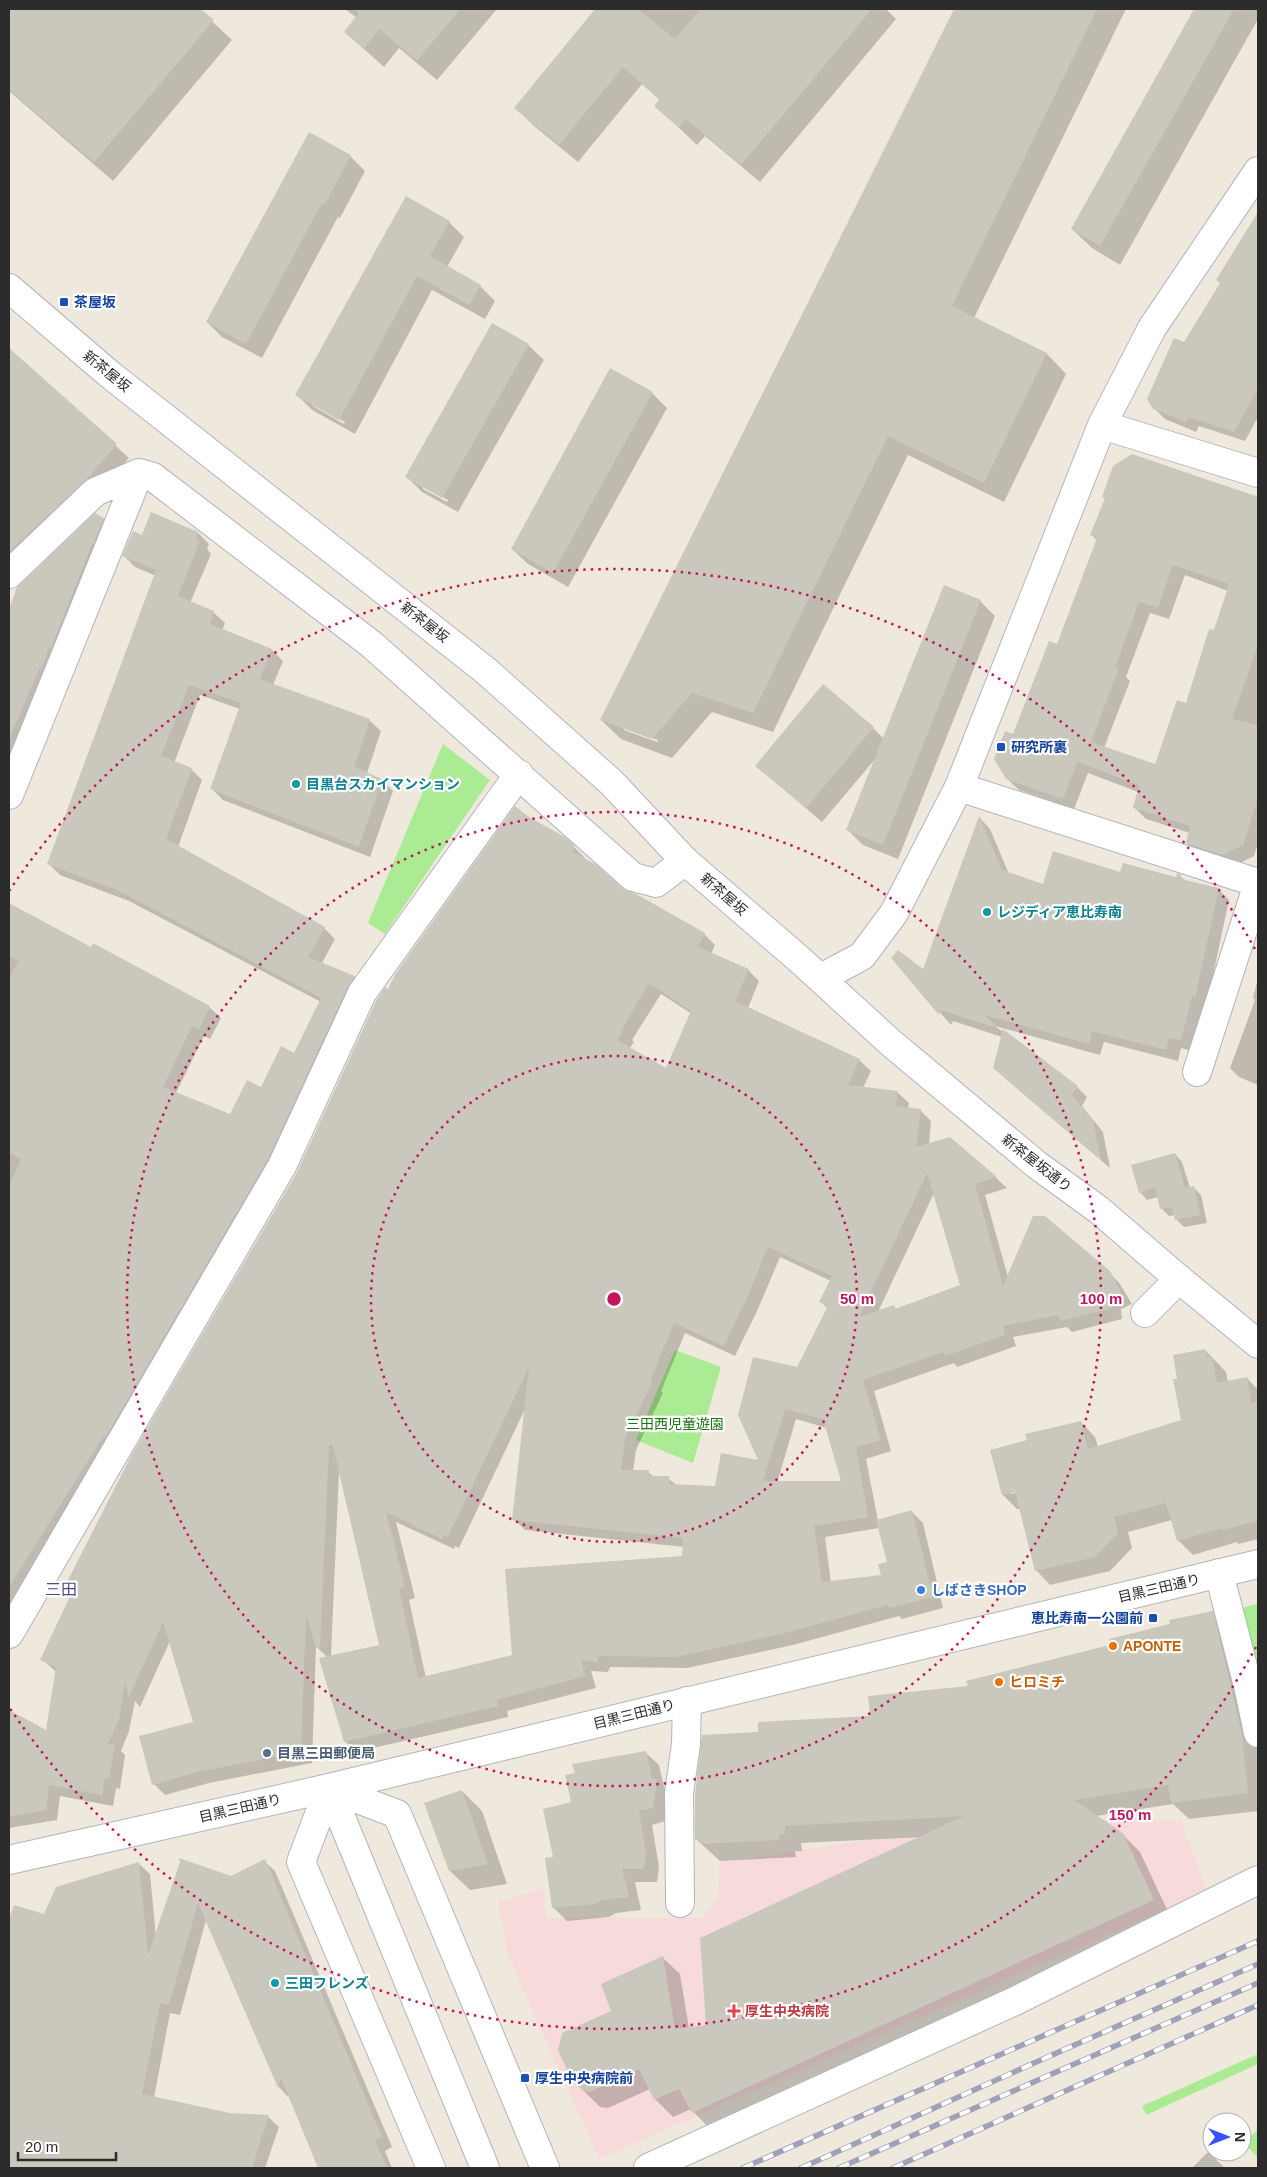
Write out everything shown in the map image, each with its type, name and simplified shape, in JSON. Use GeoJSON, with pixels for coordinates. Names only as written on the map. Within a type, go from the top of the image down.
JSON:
{"type":"FeatureCollection","features":[{"type":"Feature","properties":{"kind":"street"},"geometry":{"type":"LineString","coordinates":[[821,978],[862,956],[894,913],[959,787],[1102,425],[1152,328],[1258,171]]}},
{"type":"Feature","properties":{"kind":"street","name":"新茶屋坂"},"geometry":{"type":"LineString","coordinates":[[9,288],[108,373],[485,670],[612,783],[685,861],[821,978]]}},
{"type":"Feature","properties":{"kind":"street"},"geometry":{"type":"LineString","coordinates":[[1102,425],[1258,473]]}},
{"type":"Feature","properties":{"kind":"street"},"geometry":{"type":"LineString","coordinates":[[9,574],[95,492],[139,473],[153,477],[370,644],[633,877],[656,883],[685,861]]}},
{"type":"Feature","properties":{"kind":"street"},"geometry":{"type":"LineString","coordinates":[[9,795],[139,473]]}},
{"type":"Feature","properties":{"kind":"street"},"geometry":{"type":"LineString","coordinates":[[9,1634],[282,1166],[362,994],[519,774]]}},
{"type":"Feature","properties":{"kind":"street"},"geometry":{"type":"LineString","coordinates":[[959,787],[1258,884],[1197,1072]]}},
{"type":"Feature","properties":{"kind":"street","name":"新茶屋坂通り"},"geometry":{"type":"LineString","coordinates":[[821,978],[892,1043],[1037,1165],[1099,1210],[1179,1280],[1258,1344]]}},
{"type":"Feature","properties":{"kind":"street"},"geometry":{"type":"LineString","coordinates":[[1145,1313],[1179,1280]]}},
{"type":"Feature","properties":{"kind":"street","name":"目黒三田通り"},"geometry":{"type":"LineString","coordinates":[[9,1860],[330,1788],[1258,1564]]}},
{"type":"Feature","properties":{"kind":"street"},"geometry":{"type":"LineString","coordinates":[[1219,1573],[1258,1733]]}},
{"type":"Feature","properties":{"kind":"street"},"geometry":{"type":"LineString","coordinates":[[680,1903],[679,1793],[686,1744],[687,1701]]}},
{"type":"Feature","properties":{"kind":"street"},"geometry":{"type":"LineString","coordinates":[[330,1788],[485,2168]]}},
{"type":"Feature","properties":{"kind":"street"},"geometry":{"type":"LineString","coordinates":[[330,1788],[301,1862],[431,2168]]}},
{"type":"Feature","properties":{"kind":"street"},"geometry":{"type":"LineString","coordinates":[[330,1788],[397,1814],[544,2168]]}},
{"type":"Feature","properties":{"kind":"street"},"geometry":{"type":"LineString","coordinates":[[648,2168],[1014,2001],[1258,1880]]}},
{"type":"Feature","properties":{"kind":"shaded area","name":"厚生中央病院"},"geometry":{"type":"Polygon","coordinates":[[[1093,1820],[1181,1821],[1207,1891],[599,2159],[508,1956],[498,1902],[544,1888],[546,1918],[703,1918],[718,1895],[720,1861],[733,1861],[840,1844],[945,1832],[1093,1820]]]}},
{"type":"Feature","properties":{"kind":"green space"},"geometry":{"type":"Polygon","coordinates":[[[443,744],[490,780],[385,934],[368,923],[443,744]]]}},
{"type":"Feature","properties":{"kind":"green space","name":"三田西児童遊園"},"geometry":{"type":"Polygon","coordinates":[[[675,1350],[721,1367],[693,1463],[636,1440],[675,1350]]]}},
{"type":"Feature","properties":{"kind":"green space"},"geometry":{"type":"Polygon","coordinates":[[[1258,1604],[1258,1676],[1241,1608],[1258,1604]]]}},
{"type":"Feature","properties":{"kind":"green space"},"geometry":{"type":"Polygon","coordinates":[[[1258,2054],[1258,2064],[1146,2115],[1142,2106],[1258,2054]]]}},
{"type":"Feature","properties":{"kind":"green space"},"geometry":{"type":"Polygon","coordinates":[[[1258,2129],[1258,2158],[1252,2152],[1252,2135],[1258,2129]]]}},
{"type":"Feature","properties":{"kind":"building"},"geometry":{"type":"Polygon","coordinates":[[[9,9],[201,9],[214,20],[94,162],[9,90],[9,9]]]}},
{"type":"Feature","properties":{"kind":"building"},"geometry":{"type":"Polygon","coordinates":[[[355,9],[460,9],[417,61],[379,29],[364,49],[344,32],[359,13],[355,9]]]}},
{"type":"Feature","properties":{"kind":"building"},"geometry":{"type":"Polygon","coordinates":[[[595,9],[638,9],[675,39],[700,9],[872,9],[741,165],[686,119],[679,128],[654,106],[660,99],[623,67],[559,145],[514,108],[595,9]]]}},
{"type":"Feature","properties":{"kind":"building"},"geometry":{"type":"Polygon","coordinates":[[[954,9],[1097,9],[952,306],[1047,353],[984,483],[888,436],[753,713],[692,693],[652,739],[600,720],[954,9]]]}},
{"type":"Feature","properties":{"kind":"building"},"geometry":{"type":"Polygon","coordinates":[[[1194,9],[1234,9],[1100,246],[1071,229],[1194,9]]]}},
{"type":"Feature","properties":{"kind":"building"},"geometry":{"type":"Polygon","coordinates":[[[309,132],[351,155],[325,204],[322,203],[246,344],[206,322],[309,132]]]}},
{"type":"Feature","properties":{"kind":"building"},"geometry":{"type":"Polygon","coordinates":[[[406,196],[450,221],[430,256],[481,285],[469,305],[417,276],[339,420],[295,395],[406,196]]]}},
{"type":"Feature","properties":{"kind":"building"},"geometry":{"type":"Polygon","coordinates":[[[1258,212],[1258,389],[1234,432],[1188,417],[1186,422],[1153,409],[1147,399],[1174,338],[1184,342],[1220,283],[1216,280],[1258,212]]]}},
{"type":"Feature","properties":{"kind":"building"},"geometry":{"type":"Polygon","coordinates":[[[492,323],[529,344],[442,498],[405,477],[492,323]]]}},
{"type":"Feature","properties":{"kind":"building"},"geometry":{"type":"Polygon","coordinates":[[[9,348],[117,444],[87,479],[9,552],[9,348]]]}},
{"type":"Feature","properties":{"kind":"building"},"geometry":{"type":"Polygon","coordinates":[[[610,368],[653,392],[553,573],[511,549],[610,368]]]}},
{"type":"Feature","properties":{"kind":"building"},"geometry":{"type":"Polygon","coordinates":[[[1132,454],[1258,497],[1258,645],[1232,719],[1258,725],[1258,798],[1243,845],[1222,855],[1186,843],[1190,826],[1133,808],[1139,785],[1077,762],[1063,799],[1006,779],[994,759],[1005,731],[1013,734],[1049,641],[1057,644],[1097,538],[1090,535],[1105,498],[1102,497],[1113,466],[1132,454]],[[1173,565],[1158,608],[1139,602],[1115,667],[1119,668],[1091,742],[1155,764],[1177,700],[1186,703],[1209,629],[1214,630],[1229,584],[1173,565]]]}},
{"type":"Feature","properties":{"kind":"building"},"geometry":{"type":"Polygon","coordinates":[[[151,512],[198,532],[196,539],[200,541],[178,596],[214,611],[210,624],[272,649],[260,679],[370,719],[354,767],[382,779],[359,847],[210,789],[241,703],[189,685],[161,756],[192,768],[166,839],[325,927],[308,957],[355,976],[348,986],[268,1159],[105,1438],[103,1437],[9,1587],[9,1186],[21,1159],[9,1153],[9,978],[19,961],[9,956],[9,903],[91,947],[93,943],[210,1006],[199,1029],[192,1026],[163,1087],[230,1114],[247,1080],[261,1087],[281,1046],[294,1053],[321,998],[117,890],[47,864],[156,570],[122,556],[133,531],[142,535],[151,512]]]}},
{"type":"Feature","properties":{"kind":"building"},"geometry":{"type":"Polygon","coordinates":[[[95,513],[104,518],[51,648],[49,648],[41,670],[39,669],[9,740],[9,609],[17,587],[95,513]]]}},
{"type":"Feature","properties":{"kind":"building"},"geometry":{"type":"Polygon","coordinates":[[[944,585],[981,600],[883,845],[846,830],[944,585]]]}},
{"type":"Feature","properties":{"kind":"building"},"geometry":{"type":"Polygon","coordinates":[[[823,684],[874,727],[806,808],[755,766],[823,684]]]}},
{"type":"Feature","properties":{"kind":"building"},"geometry":{"type":"Polygon","coordinates":[[[515,806],[529,817],[565,837],[575,846],[572,852],[597,865],[623,889],[638,895],[705,933],[698,947],[749,969],[735,1001],[860,1059],[848,1085],[898,1091],[896,1106],[921,1109],[916,1147],[950,1137],[997,1177],[975,1184],[1003,1286],[1033,1216],[1045,1216],[1110,1271],[1121,1292],[1110,1298],[1112,1308],[1060,1321],[1058,1315],[1003,1326],[1005,1335],[945,1356],[943,1352],[863,1380],[881,1440],[856,1447],[868,1517],[814,1526],[822,1582],[881,1575],[878,1564],[887,1562],[876,1520],[912,1510],[933,1597],[889,1608],[888,1605],[781,1634],[675,1657],[599,1656],[597,1662],[581,1660],[585,1676],[497,1700],[498,1706],[344,1742],[319,1658],[379,1645],[333,1445],[329,1445],[320,1647],[316,1648],[306,1613],[301,1752],[197,1772],[152,1785],[139,1736],[193,1722],[163,1622],[129,1697],[125,1682],[119,1720],[107,1745],[115,1743],[109,1779],[105,1777],[102,1795],[49,1785],[46,1810],[9,1817],[9,1710],[46,1730],[56,1667],[40,1660],[71,1594],[63,1590],[132,1454],[296,1174],[376,1001],[385,987],[388,989],[396,973],[515,806]],[[649,983],[617,1040],[666,1068],[691,1011],[649,983]],[[927,1173],[859,1317],[894,1305],[895,1309],[960,1285],[927,1173]],[[768,1247],[747,1298],[724,1346],[674,1323],[651,1379],[653,1380],[625,1439],[621,1470],[649,1470],[649,1476],[669,1476],[669,1484],[715,1486],[721,1453],[758,1460],[738,1415],[753,1357],[797,1367],[828,1306],[819,1302],[832,1276],[768,1247]],[[529,1367],[448,1537],[444,1535],[442,1539],[386,1512],[405,1587],[399,1589],[418,1678],[512,1655],[505,1569],[682,1556],[683,1538],[512,1520],[529,1367]],[[785,1409],[763,1481],[841,1481],[823,1419],[785,1409]]]}},
{"type":"Feature","properties":{"kind":"building"},"geometry":{"type":"Polygon","coordinates":[[[979,816],[1002,870],[1043,884],[1053,851],[1120,872],[1123,863],[1176,877],[1177,873],[1182,875],[1177,878],[1219,888],[1195,997],[1192,996],[1181,1040],[1169,1038],[1166,1050],[1092,1031],[1089,1044],[984,1015],[995,1024],[993,1027],[941,1010],[939,1015],[891,958],[898,950],[923,969],[979,816]]]}},
{"type":"Feature","properties":{"kind":"building"},"geometry":{"type":"Polygon","coordinates":[[[1003,1029],[1078,1086],[1072,1095],[1093,1120],[1101,1160],[993,1068],[1003,1029]]]}},
{"type":"Feature","properties":{"kind":"building"},"geometry":{"type":"Polygon","coordinates":[[[1175,1153],[1185,1188],[1194,1186],[1200,1215],[1175,1220],[1172,1207],[1160,1209],[1155,1188],[1139,1193],[1131,1165],[1175,1153]]]}},
{"type":"Feature","properties":{"kind":"building"},"geometry":{"type":"Polygon","coordinates":[[[1205,1349],[1207,1357],[1212,1356],[1217,1383],[1247,1377],[1251,1403],[1258,1401],[1258,1521],[1222,1530],[1222,1528],[1177,1541],[1166,1503],[1114,1517],[1118,1533],[1095,1557],[1035,1571],[1015,1492],[1002,1495],[990,1450],[1027,1440],[1025,1434],[1081,1421],[1088,1449],[1181,1420],[1173,1379],[1177,1379],[1173,1355],[1205,1349]]]}},
{"type":"Feature","properties":{"kind":"building"},"geometry":{"type":"Polygon","coordinates":[[[1213,1611],[1242,1735],[1248,1793],[1171,1803],[1168,1785],[1074,1800],[1123,1833],[1154,1900],[692,2113],[679,2089],[654,2100],[639,2069],[590,2092],[582,2090],[572,2081],[558,2050],[562,2033],[611,2011],[601,1984],[663,1956],[675,2029],[706,2025],[700,1938],[964,1816],[785,1826],[785,1834],[779,1834],[779,1840],[701,1844],[700,1839],[695,1840],[695,1794],[702,1735],[758,1732],[758,1722],[870,1716],[868,1696],[968,1686],[966,1681],[1110,1645],[1109,1639],[1170,1624],[1169,1620],[1213,1611]]]}},
{"type":"Feature","properties":{"kind":"building"},"geometry":{"type":"Polygon","coordinates":[[[646,1751],[652,1779],[657,1779],[653,1808],[639,1811],[646,1853],[644,1869],[622,1869],[629,1897],[602,1900],[595,1904],[552,1908],[545,1858],[553,1857],[543,1809],[571,1802],[565,1775],[575,1773],[572,1764],[646,1751]]]}},
{"type":"Feature","properties":{"kind":"building"},"geometry":{"type":"Polygon","coordinates":[[[462,1790],[488,1864],[449,1871],[424,1803],[462,1790]]]}},
{"type":"Feature","properties":{"kind":"building"},"geometry":{"type":"Polygon","coordinates":[[[179,1858],[231,1876],[265,1859],[382,2137],[375,2140],[387,2168],[318,2168],[281,2078],[278,2088],[198,1903],[169,2005],[160,2003],[142,2094],[230,2113],[269,2115],[252,2168],[9,2168],[9,1919],[14,1905],[44,1914],[56,1887],[139,1862],[148,1955],[180,1862],[179,1858]]]}},
{"type":"Feature","properties":{"kind":"railway"},"geometry":{"type":"LineString","coordinates":[[743,2168],[1258,1941]]}},
{"type":"Feature","properties":{"kind":"railway"},"geometry":{"type":"LineString","coordinates":[[801,2168],[1258,1964]]}},
{"type":"Feature","properties":{"kind":"railway"},"geometry":{"type":"LineString","coordinates":[[839,2168],[1258,1983]]}},
{"type":"Feature","properties":{"kind":"railway"},"geometry":{"type":"LineString","coordinates":[[893,2168],[1258,2005]]}},
{"type":"Feature","properties":{"kind":"place","name":"茶屋坂"},"geometry":{"type":"Point","coordinates":[64,302]}},
{"type":"Feature","properties":{"kind":"place","name":"研究所裏"},"geometry":{"type":"Point","coordinates":[1001,747]}},
{"type":"Feature","properties":{"kind":"place","name":"目黒台スカイマンション"},"geometry":{"type":"Point","coordinates":[296,784]}},
{"type":"Feature","properties":{"kind":"place","name":"レジディア恵比寿南"},"geometry":{"type":"Point","coordinates":[987,912]}},
{"type":"Feature","properties":{"kind":"place","name":"しばさきSHOP"},"geometry":{"type":"Point","coordinates":[921,1590]}},
{"type":"Feature","properties":{"kind":"place","name":"恵比寿南一公園前"},"geometry":{"type":"Point","coordinates":[1153,1618]}},
{"type":"Feature","properties":{"kind":"place","name":"APONTE"},"geometry":{"type":"Point","coordinates":[1113,1646]}},
{"type":"Feature","properties":{"kind":"place","name":"ヒロミチ"},"geometry":{"type":"Point","coordinates":[999,1682]}},
{"type":"Feature","properties":{"kind":"place","name":"目黒三田郵便局"},"geometry":{"type":"Point","coordinates":[267,1753]}},
{"type":"Feature","properties":{"kind":"place","name":"三田フレンズ"},"geometry":{"type":"Point","coordinates":[275,1983]}},
{"type":"Feature","properties":{"kind":"place","name":"厚生中央病院"},"geometry":{"type":"Point","coordinates":[734,2011]}},
{"type":"Feature","properties":{"kind":"place","name":"厚生中央病院前"},"geometry":{"type":"Point","coordinates":[525,2078]}},
{"type":"Feature","properties":{"kind":"district","name":"三田"},"geometry":{"type":"Point","coordinates":[61,1589]}}]}
